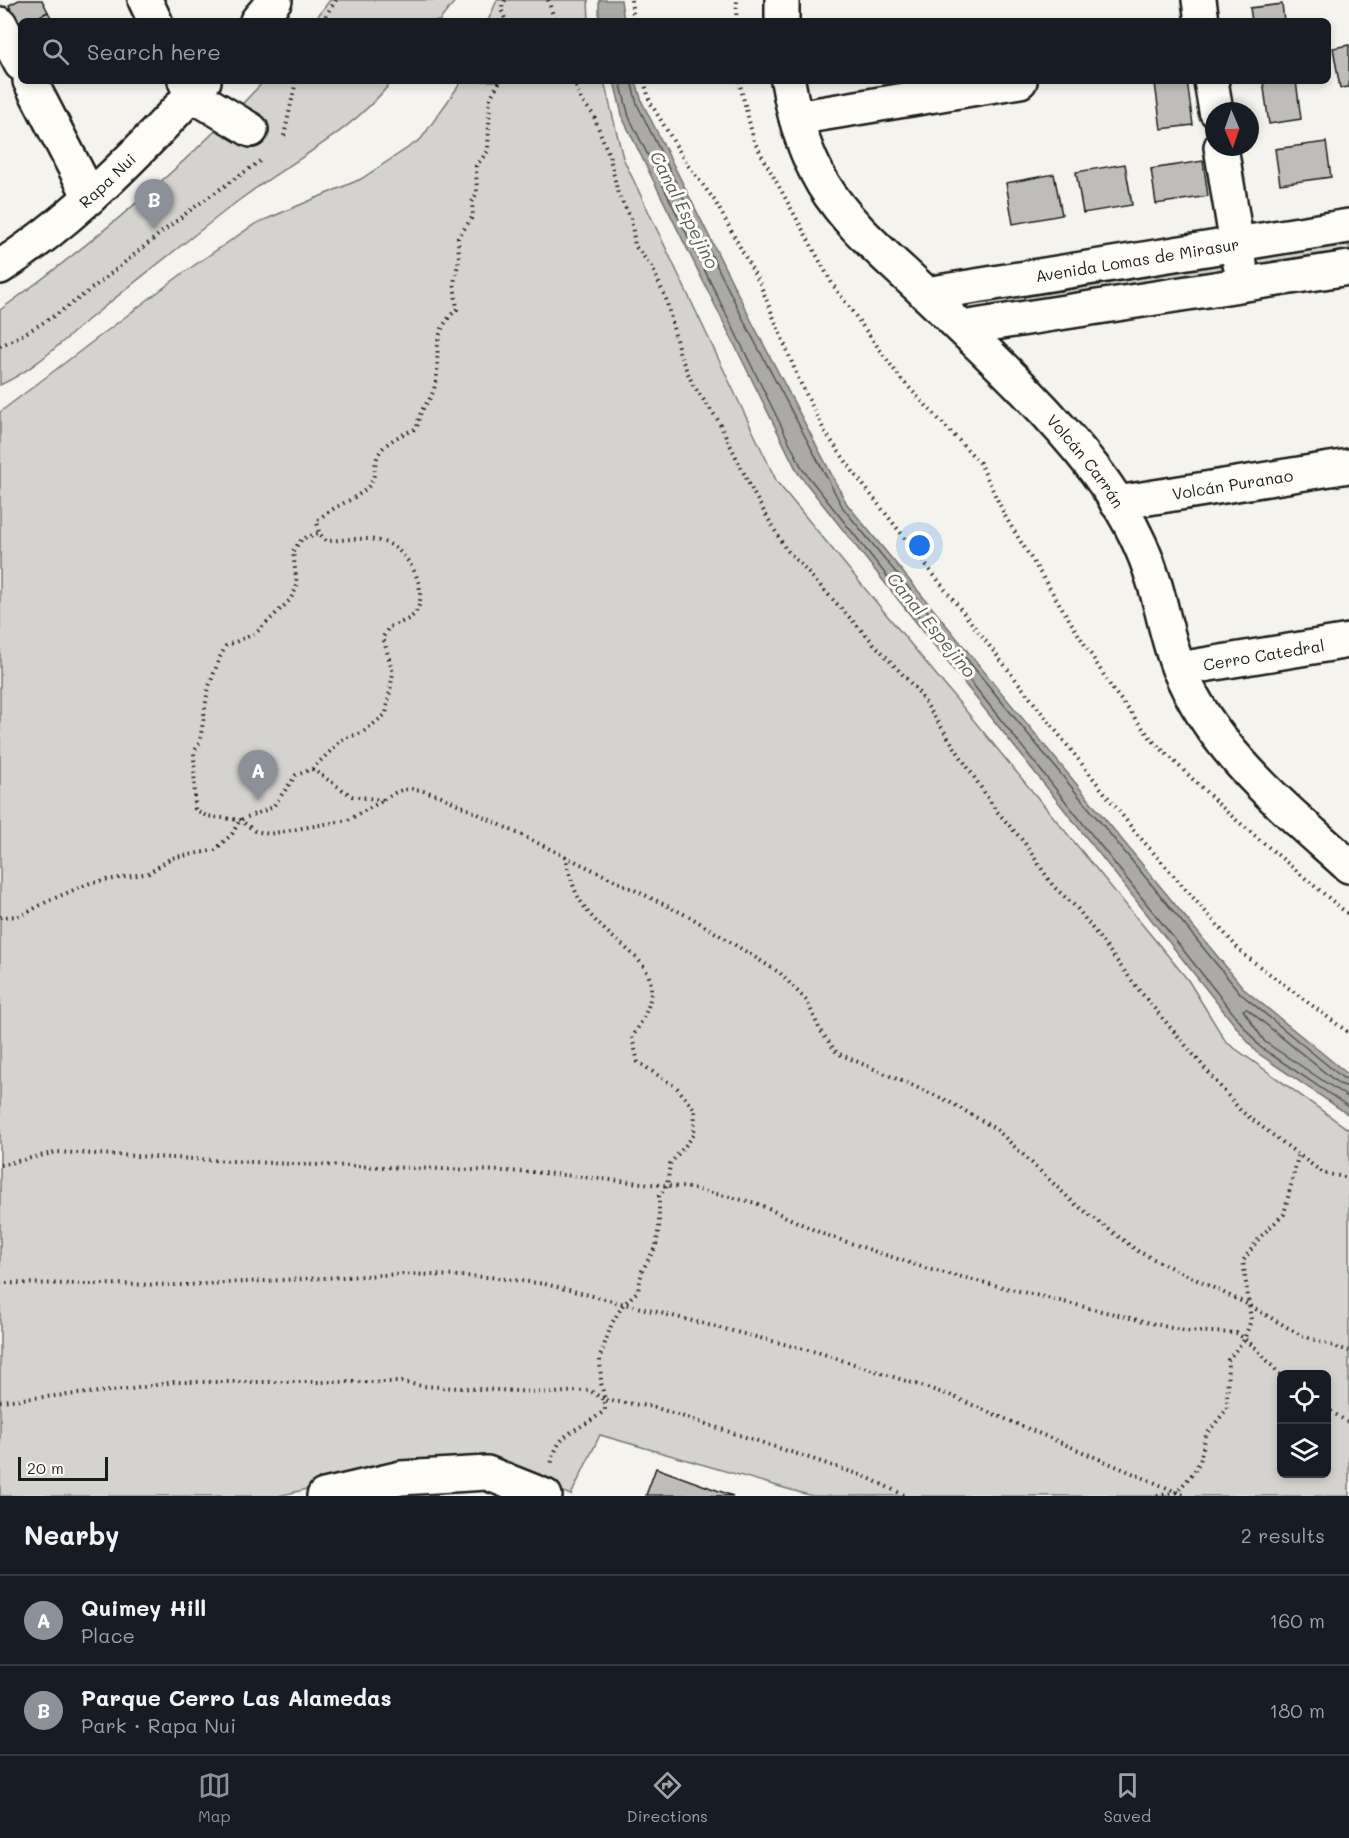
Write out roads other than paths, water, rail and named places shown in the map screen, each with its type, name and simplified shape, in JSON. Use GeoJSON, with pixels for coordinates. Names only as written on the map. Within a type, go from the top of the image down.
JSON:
{"type":"FeatureCollection","features":[{"type":"Feature","properties":{"kind":"street"},"geometry":{"type":"LineString","coordinates":[[145,0],[154,18]]}},
{"type":"Feature","properties":{"kind":"street"},"geometry":{"type":"LineString","coordinates":[[260,18],[275,0]]}},
{"type":"Feature","properties":{"kind":"street"},"geometry":{"type":"LineString","coordinates":[[782,0],[782,18]]}},
{"type":"Feature","properties":{"kind":"street"},"geometry":{"type":"LineString","coordinates":[[1198,0],[1201,18]]}},
{"type":"Feature","properties":{"kind":"street"},"geometry":{"type":"LineString","coordinates":[[0,24],[18,58]]}},
{"type":"Feature","properties":{"kind":"street"},"geometry":{"type":"LineString","coordinates":[[32,84],[90,197]]}},
{"type":"Feature","properties":{"kind":"street","name":"Volcán Carrán"},"geometry":{"type":"LineString","coordinates":[[789,84],[796,118],[812,164],[840,208],[962,328],[1070,441],[1117,503],[1144,554],[1179,669],[1207,721],[1241,766],[1349,866]]}},
{"type":"Feature","properties":{"kind":"street"},"geometry":{"type":"LineString","coordinates":[[796,118],[1002,84]]}},
{"type":"Feature","properties":{"kind":"street"},"geometry":{"type":"LineString","coordinates":[[1212,84],[1214,102]]}},
{"type":"Feature","properties":{"kind":"street"},"geometry":{"type":"LineString","coordinates":[[193,85],[266,143]]}},
{"type":"Feature","properties":{"kind":"street","name":"Rapa Nui"},"geometry":{"type":"LineString","coordinates":[[0,267],[56,228],[90,197],[193,85]]}},
{"type":"Feature","properties":{"kind":"street"},"geometry":{"type":"LineString","coordinates":[[1222,156],[1243,284]]}},
{"type":"Feature","properties":{"kind":"street","name":"Avenida Lomas de Mirasur"},"geometry":{"type":"LineString","coordinates":[[926,294],[1349,226]]}},
{"type":"Feature","properties":{"kind":"street"},"geometry":{"type":"LineString","coordinates":[[962,328],[1349,268]]}},
{"type":"Feature","properties":{"kind":"street","name":"Volcán Puranao"},"geometry":{"type":"LineString","coordinates":[[1117,503],[1349,466]]}},
{"type":"Feature","properties":{"kind":"street","name":"Cerro Catedral"},"geometry":{"type":"LineString","coordinates":[[1179,669],[1349,641]]}},
{"type":"Feature","properties":{"kind":"street"},"geometry":{"type":"LineString","coordinates":[[324,1496],[487,1473],[545,1496]]}},
{"type":"Feature","properties":{"kind":"water"},"geometry":{"type":"Polygon","coordinates":[[[599,0],[621,0],[624,18],[599,18],[599,0]]]}},
{"type":"Feature","properties":{"kind":"water","name":"Canal Espejino"},"geometry":{"type":"Polygon","coordinates":[[[615,84],[637,84],[642,102],[754,326],[847,504],[1245,990],[1349,1075],[1349,1115],[1256,1052],[798,473],[623,119],[615,84]]]}},
{"type":"Feature","properties":{"kind":"place","name":"Parque Cerro Las Alamedas"},"geometry":{"type":"Point","coordinates":[154,229]}},
{"type":"Feature","properties":{"kind":"place","name":"Quimey Hill"},"geometry":{"type":"Point","coordinates":[258,800]}}]}
